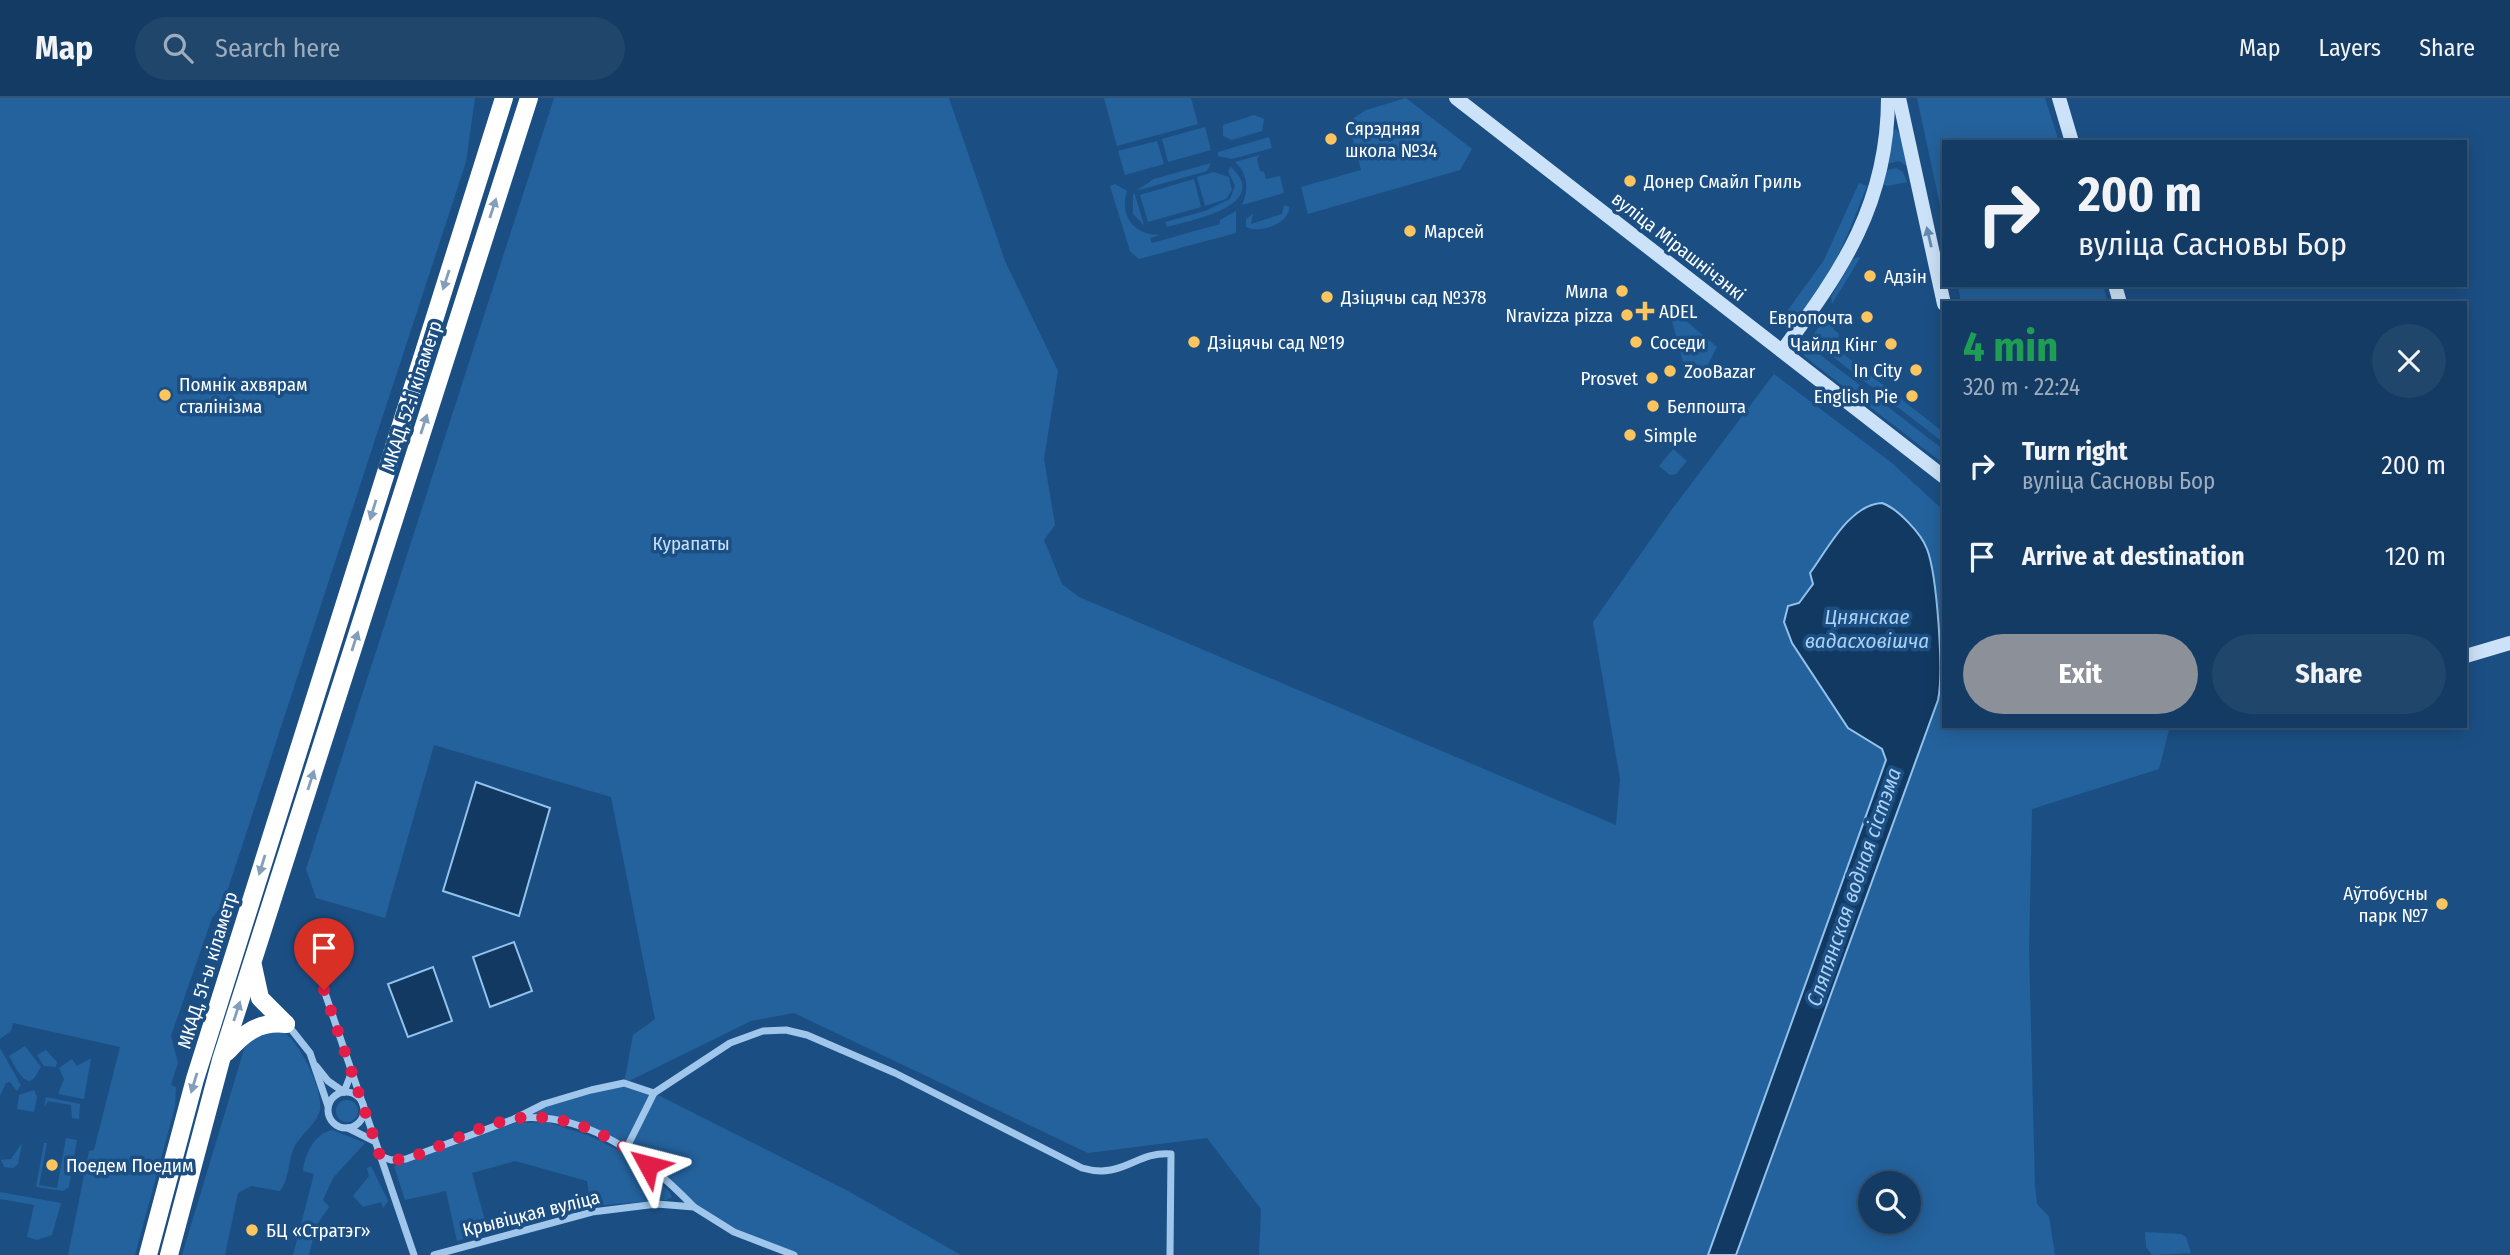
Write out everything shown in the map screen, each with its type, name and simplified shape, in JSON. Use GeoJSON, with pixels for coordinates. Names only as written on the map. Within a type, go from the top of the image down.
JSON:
{"type":"FeatureCollection","features":[{"type":"Feature","properties":{"kind":"highway","name":"МКАД, 52-і кіламетр"},"geometry":{"type":"LineString","coordinates":[[313,699],[504,98]]}},
{"type":"Feature","properties":{"kind":"highway","name":"МКАД, 52-і кіламетр"},"geometry":{"type":"LineString","coordinates":[[334,706],[529,98]]}},
{"type":"Feature","properties":{"kind":"highway","name":"МКАД, 51-ы кіламетр"},"geometry":{"type":"LineString","coordinates":[[148,1255],[178,1138],[313,699]]}},
{"type":"Feature","properties":{"kind":"highway","name":"МКАД, 51-ы кіламетр"},"geometry":{"type":"LineString","coordinates":[[169,1255],[221,1060],[334,706]]}},
{"type":"Feature","properties":{"kind":"highway"},"geometry":{"type":"LineString","coordinates":[[253,962],[260,998],[286,1024]]}},
{"type":"Feature","properties":{"kind":"highway"},"geometry":{"type":"LineString","coordinates":[[221,1060],[242,1034],[273,1022],[286,1024]]}},
{"type":"Feature","properties":{"kind":"main road","name":"вуліца Мірашнічэнкі"},"geometry":{"type":"LineString","coordinates":[[1456,98],[1942,474]]}},
{"type":"Feature","properties":{"kind":"main road"},"geometry":{"type":"LineString","coordinates":[[1782,351],[1821,300],[1853,247],[1879,173],[1885,141],[1888,98]]}},
{"type":"Feature","properties":{"kind":"main road"},"geometry":{"type":"LineString","coordinates":[[1899,98],[1943,301]]}},
{"type":"Feature","properties":{"kind":"main road"},"geometry":{"type":"LineString","coordinates":[[2059,98],[2071,140]]}},
{"type":"Feature","properties":{"kind":"main road"},"geometry":{"type":"LineString","coordinates":[[2467,656],[2510,643]]}},
{"type":"Feature","properties":{"kind":"street"},"geometry":{"type":"LineString","coordinates":[[324,990],[414,1255]]}},
{"type":"Feature","properties":{"kind":"street"},"geometry":{"type":"LineString","coordinates":[[286,1024],[305,1043],[334,1123],[374,1141]]}},
{"type":"Feature","properties":{"kind":"street"},"geometry":{"type":"LineString","coordinates":[[626,1147],[654,1093],[730,1043],[762,1031],[786,1030],[807,1035],[895,1073],[1082,1168],[1111,1172],[1147,1157],[1171,1154],[1170,1255]]}},
{"type":"Feature","properties":{"kind":"street"},"geometry":{"type":"LineString","coordinates":[[314,1063],[328,1081],[344,1092],[356,1095],[363,1104],[360,1120],[347,1127]]}},
{"type":"Feature","properties":{"kind":"street"},"geometry":{"type":"LineString","coordinates":[[328,1107],[334,1097],[344,1092],[349,1085],[351,1068]]}},
{"type":"Feature","properties":{"kind":"street"},"geometry":{"type":"LineString","coordinates":[[380,1156],[391,1160],[406,1159],[514,1119],[544,1104],[624,1083],[654,1093]]}},
{"type":"Feature","properties":{"kind":"street"},"geometry":{"type":"LineString","coordinates":[[514,1119],[535,1117],[571,1124],[626,1147],[694,1207]]}},
{"type":"Feature","properties":{"kind":"street","name":"Крывіцкая вуліца"},"geometry":{"type":"LineString","coordinates":[[434,1255],[592,1212],[657,1204],[694,1207],[734,1232],[794,1255]]}},
{"type":"Feature","properties":{"kind":"green space"},"geometry":{"type":"Polygon","coordinates":[[[0,98],[475,98],[466,162],[223,904],[212,918],[171,1036],[178,1063],[171,1085],[176,1087],[175,1107],[135,1255],[68,1255],[89,1151],[94,1150],[120,1047],[13,1023],[11,1031],[0,1039],[0,98]]]}},
{"type":"Feature","properties":{"kind":"green space","name":"Курапаты"},"geometry":{"type":"Polygon","coordinates":[[[554,98],[949,98],[1005,261],[1058,371],[1044,459],[1055,525],[1044,540],[1062,584],[1079,597],[1616,825],[1620,779],[1593,622],[1670,512],[1774,374],[1892,463],[1942,509],[1942,678],[1926,547],[1889,506],[1869,505],[1855,515],[1811,573],[1813,584],[1799,603],[1788,637],[1848,728],[1882,749],[1886,763],[1708,1255],[1259,1255],[1261,1209],[1207,1138],[1088,1153],[794,1013],[751,1021],[625,1083],[660,1096],[848,1191],[961,1255],[794,1255],[720,1225],[627,1147],[571,1124],[514,1119],[534,1108],[624,1083],[633,1035],[655,1019],[611,797],[434,745],[385,918],[316,898],[306,869],[554,98]]]}},
{"type":"Feature","properties":{"kind":"green space"},"geometry":{"type":"Polygon","coordinates":[[[1104,98],[1191,98],[1198,124],[1117,146],[1104,98]]]}},
{"type":"Feature","properties":{"kind":"green space"},"geometry":{"type":"Polygon","coordinates":[[[1406,98],[1472,149],[1460,170],[1308,214],[1301,187],[1361,170],[1348,122],[1366,110],[1406,98]]]}},
{"type":"Feature","properties":{"kind":"green space"},"geometry":{"type":"Polygon","coordinates":[[[1917,98],[2045,98],[2058,140],[1942,140],[1942,215],[1917,98]]]}},
{"type":"Feature","properties":{"kind":"green space"},"geometry":{"type":"Polygon","coordinates":[[[1254,115],[1264,119],[1262,131],[1232,140],[1223,136],[1223,125],[1254,115]]]}},
{"type":"Feature","properties":{"kind":"green space"},"geometry":{"type":"Polygon","coordinates":[[[1205,127],[1211,150],[1168,162],[1162,139],[1205,127]]]}},
{"type":"Feature","properties":{"kind":"green space"},"geometry":{"type":"Polygon","coordinates":[[[1896,129],[1901,136],[1907,166],[1899,161],[1886,164],[1892,132],[1896,129]]]}},
{"type":"Feature","properties":{"kind":"green space"},"geometry":{"type":"Polygon","coordinates":[[[1269,137],[1272,148],[1232,159],[1218,156],[1218,152],[1269,137]]]}},
{"type":"Feature","properties":{"kind":"green space"},"geometry":{"type":"Polygon","coordinates":[[[1157,141],[1164,164],[1125,175],[1118,151],[1157,141]]]}},
{"type":"Feature","properties":{"kind":"green space"},"geometry":{"type":"Polygon","coordinates":[[[1260,155],[1257,159],[1260,171],[1264,172],[1266,179],[1280,176],[1284,193],[1242,205],[1246,182],[1243,172],[1235,162],[1260,155]]]}},
{"type":"Feature","properties":{"kind":"green space"},"geometry":{"type":"Polygon","coordinates":[[[1211,163],[1207,171],[1136,191],[1154,179],[1211,163]]]}},
{"type":"Feature","properties":{"kind":"green space"},"geometry":{"type":"Polygon","coordinates":[[[1231,167],[1241,181],[1242,192],[1235,202],[1208,216],[1167,227],[1165,222],[1205,211],[1230,199],[1235,186],[1228,171],[1231,167]]]}},
{"type":"Feature","properties":{"kind":"green space"},"geometry":{"type":"Polygon","coordinates":[[[1896,168],[1903,172],[1907,182],[1887,186],[1881,183],[1884,171],[1896,168]]]}},
{"type":"Feature","properties":{"kind":"green space"},"geometry":{"type":"Polygon","coordinates":[[[1214,172],[1229,177],[1232,190],[1226,199],[1205,206],[1197,177],[1214,172]]]}},
{"type":"Feature","properties":{"kind":"green space"},"geometry":{"type":"Polygon","coordinates":[[[1194,179],[1201,207],[1148,222],[1140,195],[1194,179]]]}},
{"type":"Feature","properties":{"kind":"green space"},"geometry":{"type":"Polygon","coordinates":[[[1859,183],[1867,186],[1836,261],[1814,299],[1790,322],[1783,317],[1824,260],[1859,183]]]}},
{"type":"Feature","properties":{"kind":"green space"},"geometry":{"type":"Polygon","coordinates":[[[1115,184],[1127,191],[1125,208],[1127,216],[1136,228],[1160,235],[1150,238],[1152,243],[1220,224],[1220,220],[1236,211],[1236,233],[1139,259],[1130,251],[1110,186],[1115,184]]]}},
{"type":"Feature","properties":{"kind":"green space"},"geometry":{"type":"Polygon","coordinates":[[[1133,193],[1135,195],[1144,225],[1133,214],[1133,193]]]}},
{"type":"Feature","properties":{"kind":"green space"},"geometry":{"type":"Polygon","coordinates":[[[1284,205],[1289,207],[1288,213],[1279,223],[1258,229],[1246,227],[1246,219],[1253,214],[1251,224],[1282,214],[1284,205]]]}},
{"type":"Feature","properties":{"kind":"green space"},"geometry":{"type":"Polygon","coordinates":[[[1859,257],[1832,304],[1831,297],[1853,259],[1859,257]]]}},
{"type":"Feature","properties":{"kind":"green space"},"geometry":{"type":"Polygon","coordinates":[[[1958,287],[2104,287],[2107,301],[1961,301],[1958,287]]]}},
{"type":"Feature","properties":{"kind":"green space"},"geometry":{"type":"Polygon","coordinates":[[[1830,312],[1838,320],[1833,329],[1839,334],[1837,342],[1842,353],[1942,431],[1942,441],[1810,339],[1830,312]]]}},
{"type":"Feature","properties":{"kind":"green space"},"geometry":{"type":"Polygon","coordinates":[[[1679,315],[1717,347],[1703,374],[1687,377],[1672,321],[1679,315]]]}},
{"type":"Feature","properties":{"kind":"green space"},"geometry":{"type":"Polygon","coordinates":[[[1801,340],[1942,448],[1942,462],[1804,356],[1801,340]]]}},
{"type":"Feature","properties":{"kind":"green space"},"geometry":{"type":"Polygon","coordinates":[[[1673,449],[1687,461],[1676,474],[1670,475],[1659,466],[1673,449]]]}},
{"type":"Feature","properties":{"kind":"green space","name":"Курапаты"},"geometry":{"type":"Polygon","coordinates":[[[1942,678],[1942,728],[2169,728],[2159,769],[2032,809],[2029,950],[2035,1186],[2037,1204],[2049,1216],[2055,1255],[1736,1255],[1942,678]]]}},
{"type":"Feature","properties":{"kind":"green space"},"geometry":{"type":"Polygon","coordinates":[[[281,1030],[302,1054],[314,1078],[320,1101],[318,1115],[293,1150],[280,1191],[251,1186],[238,1193],[225,1255],[182,1255],[245,1046],[258,1034],[281,1030]]]}},
{"type":"Feature","properties":{"kind":"green space"},"geometry":{"type":"Polygon","coordinates":[[[25,1046],[41,1067],[31,1080],[23,1078],[9,1056],[25,1046]]]}},
{"type":"Feature","properties":{"kind":"green space"},"geometry":{"type":"Polygon","coordinates":[[[0,1048],[21,1085],[17,1091],[10,1082],[6,1083],[0,1096],[0,1048]]]}},
{"type":"Feature","properties":{"kind":"green space"},"geometry":{"type":"Polygon","coordinates":[[[46,1050],[57,1062],[56,1067],[44,1066],[37,1055],[46,1050]]]}},
{"type":"Feature","properties":{"kind":"green space"},"geometry":{"type":"Polygon","coordinates":[[[91,1058],[84,1099],[58,1094],[64,1079],[59,1068],[72,1059],[77,1066],[91,1058]]]}},
{"type":"Feature","properties":{"kind":"green space"},"geometry":{"type":"Polygon","coordinates":[[[34,1090],[37,1097],[34,1112],[17,1109],[19,1095],[34,1090]]]}},
{"type":"Feature","properties":{"kind":"green space"},"geometry":{"type":"Polygon","coordinates":[[[46,1097],[80,1104],[79,1119],[72,1118],[71,1105],[48,1101],[44,1107],[46,1097]]]}},
{"type":"Feature","properties":{"kind":"green space"},"geometry":{"type":"Polygon","coordinates":[[[347,1100],[355,1103],[358,1111],[355,1119],[347,1122],[339,1119],[336,1111],[339,1103],[347,1100]]]}},
{"type":"Feature","properties":{"kind":"green space"},"geometry":{"type":"Polygon","coordinates":[[[547,1122],[590,1136],[626,1154],[668,1190],[672,1197],[666,1200],[591,1206],[587,1181],[515,1161],[472,1173],[488,1232],[457,1241],[446,1191],[405,1200],[394,1166],[515,1123],[547,1122]]]}},
{"type":"Feature","properties":{"kind":"green space"},"geometry":{"type":"Polygon","coordinates":[[[332,1130],[365,1143],[333,1178],[323,1200],[329,1207],[316,1226],[309,1255],[293,1255],[314,1174],[303,1171],[306,1158],[315,1140],[332,1130]]]}},
{"type":"Feature","properties":{"kind":"green space"},"geometry":{"type":"Polygon","coordinates":[[[66,1138],[77,1140],[69,1187],[63,1191],[36,1187],[44,1143],[47,1143],[39,1185],[57,1188],[66,1138]]]}},
{"type":"Feature","properties":{"kind":"green space"},"geometry":{"type":"Polygon","coordinates":[[[22,1143],[18,1164],[13,1168],[4,1167],[1,1160],[11,1159],[22,1143]]]}},
{"type":"Feature","properties":{"kind":"green space"},"geometry":{"type":"Polygon","coordinates":[[[371,1166],[388,1201],[383,1208],[381,1202],[363,1207],[353,1196],[369,1176],[367,1168],[371,1166]]]}},
{"type":"Feature","properties":{"kind":"green space"},"geometry":{"type":"Polygon","coordinates":[[[0,1192],[61,1203],[52,1235],[37,1240],[27,1237],[34,1205],[0,1199],[0,1192]]]}},
{"type":"Feature","properties":{"kind":"green space"},"geometry":{"type":"Polygon","coordinates":[[[2145,1232],[2181,1234],[2186,1237],[2191,1253],[2152,1255],[2146,1247],[2145,1232]]]}},
{"type":"Feature","properties":{"kind":"water","name":"Цнянскае вадасховішча"},"geometry":{"type":"Polygon","coordinates":[[[1882,503],[1895,510],[1920,536],[1931,562],[1938,624],[1938,700],[1736,1255],[1708,1255],[1886,760],[1882,749],[1848,728],[1792,643],[1784,622],[1788,606],[1799,603],[1813,584],[1810,573],[1840,530],[1859,511],[1882,503]]]}},
{"type":"Feature","properties":{"kind":"water"},"geometry":{"type":"Polygon","coordinates":[[[476,782],[550,808],[519,916],[443,891],[476,782]]]}},
{"type":"Feature","properties":{"kind":"water"},"geometry":{"type":"Polygon","coordinates":[[[514,942],[532,991],[490,1007],[473,957],[514,942]]]}},
{"type":"Feature","properties":{"kind":"water"},"geometry":{"type":"Polygon","coordinates":[[[433,967],[452,1021],[408,1037],[388,984],[433,967]]]}},
{"type":"Feature","properties":{"kind":"place","name":"Сярэдняя школа №34"},"geometry":{"type":"Point","coordinates":[1331,139]}},
{"type":"Feature","properties":{"kind":"place","name":"Донер Смайл Гриль"},"geometry":{"type":"Point","coordinates":[1630,181]}},
{"type":"Feature","properties":{"kind":"place","name":"Марсей"},"geometry":{"type":"Point","coordinates":[1410,231]}},
{"type":"Feature","properties":{"kind":"place","name":"Адзін"},"geometry":{"type":"Point","coordinates":[1870,276]}},
{"type":"Feature","properties":{"kind":"place","name":"Мила"},"geometry":{"type":"Point","coordinates":[1622,291]}},
{"type":"Feature","properties":{"kind":"place","name":"Дзіцячы сад №378"},"geometry":{"type":"Point","coordinates":[1327,297]}},
{"type":"Feature","properties":{"kind":"place","name":"ADEL"},"geometry":{"type":"Point","coordinates":[1645,311]}},
{"type":"Feature","properties":{"kind":"place","name":"Nravizza pizza"},"geometry":{"type":"Point","coordinates":[1627,315]}},
{"type":"Feature","properties":{"kind":"place","name":"Европочта"},"geometry":{"type":"Point","coordinates":[1867,317]}},
{"type":"Feature","properties":{"kind":"place","name":"Дзіцячы сад №19"},"geometry":{"type":"Point","coordinates":[1194,342]}},
{"type":"Feature","properties":{"kind":"place","name":"Соседи"},"geometry":{"type":"Point","coordinates":[1636,342]}},
{"type":"Feature","properties":{"kind":"place","name":"Чайлд Кінг"},"geometry":{"type":"Point","coordinates":[1891,344]}},
{"type":"Feature","properties":{"kind":"place","name":"In City"},"geometry":{"type":"Point","coordinates":[1916,370]}},
{"type":"Feature","properties":{"kind":"place","name":"ZooBazar"},"geometry":{"type":"Point","coordinates":[1670,371]}},
{"type":"Feature","properties":{"kind":"place","name":"Prosvet"},"geometry":{"type":"Point","coordinates":[1652,378]}},
{"type":"Feature","properties":{"kind":"place","name":"Помнік ахвярам сталінізма"},"geometry":{"type":"Point","coordinates":[165,395]}},
{"type":"Feature","properties":{"kind":"place","name":"English Pie"},"geometry":{"type":"Point","coordinates":[1912,396]}},
{"type":"Feature","properties":{"kind":"place","name":"Белпошта"},"geometry":{"type":"Point","coordinates":[1653,406]}},
{"type":"Feature","properties":{"kind":"place","name":"Simple"},"geometry":{"type":"Point","coordinates":[1630,435]}},
{"type":"Feature","properties":{"kind":"place","name":"Аўтобусны парк №7"},"geometry":{"type":"Point","coordinates":[2442,904]}},
{"type":"Feature","properties":{"kind":"place","name":"Поедем Поедим"},"geometry":{"type":"Point","coordinates":[52,1165]}},
{"type":"Feature","properties":{"kind":"place","name":"БЦ «Стратэг»"},"geometry":{"type":"Point","coordinates":[252,1230]}},
{"type":"Feature","properties":{"kind":"route"},"geometry":{"type":"LineString","coordinates":[[324,990],[380,1156],[391,1160],[406,1159],[498,1123],[535,1117],[548,1118],[597,1133],[626,1147],[648,1165]]}},
{"type":"Feature","properties":{"kind":"water label","name":"Сляпянская водная сістэма"},"geometry":{"type":"Point","coordinates":[1854,887]}}]}
